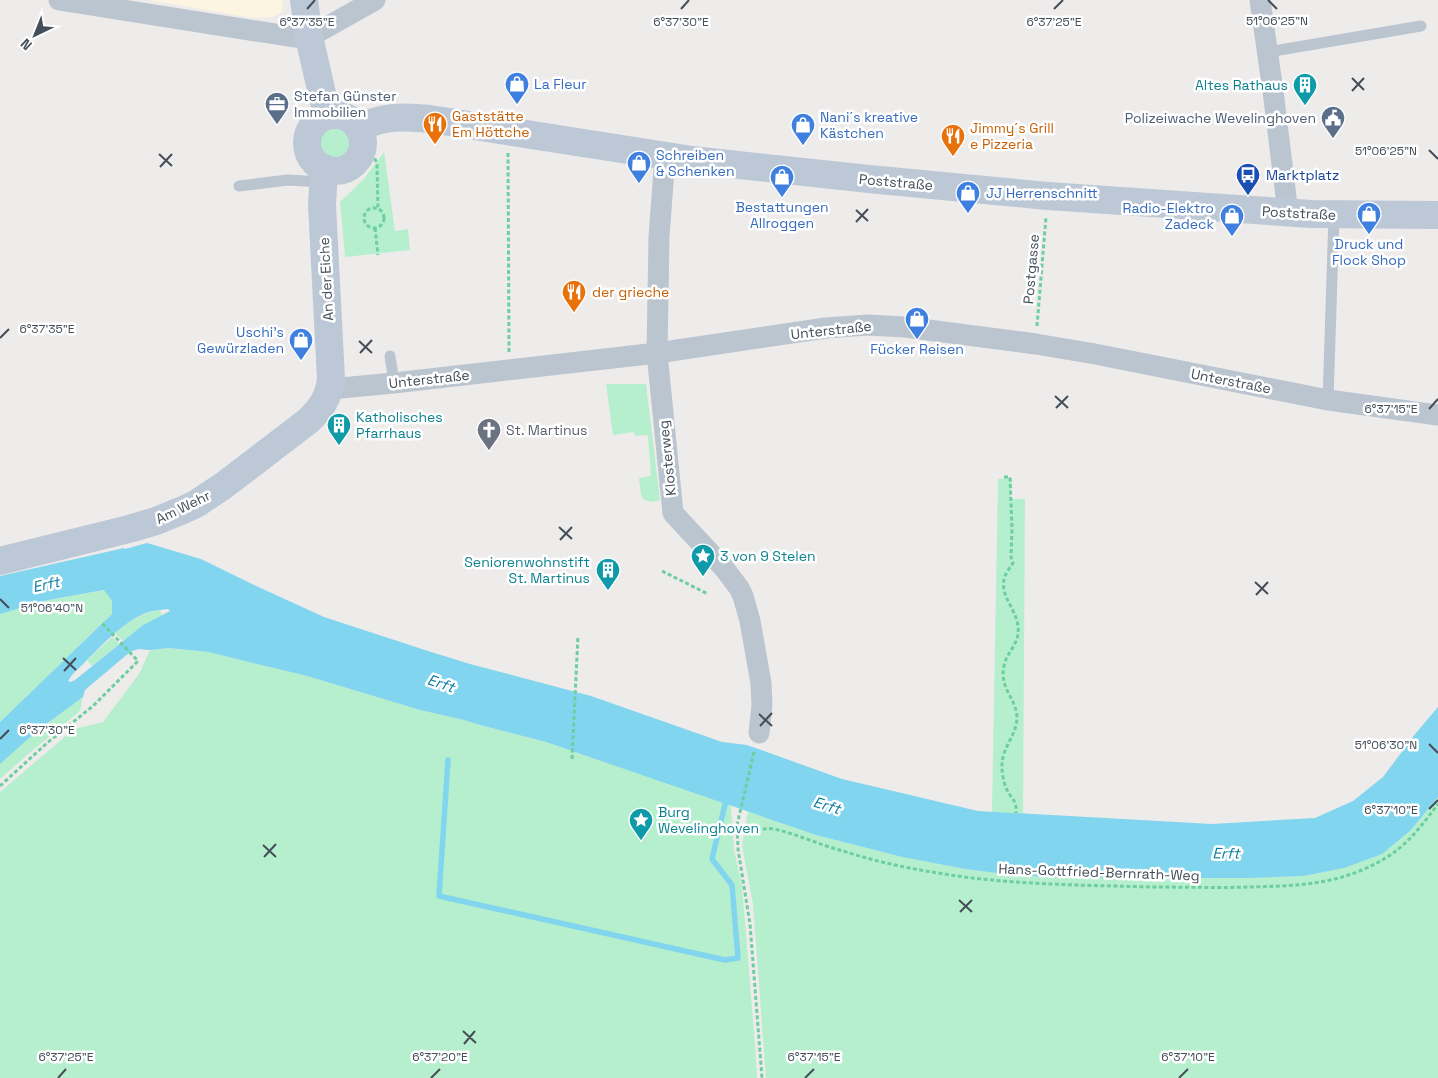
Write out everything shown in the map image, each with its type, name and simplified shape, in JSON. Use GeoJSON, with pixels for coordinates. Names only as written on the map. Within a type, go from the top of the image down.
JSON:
{"type":"FeatureCollection","features":[{"type":"Feature","properties":{"kind":"street"},"geometry":{"type":"LineString","coordinates":[[59,0],[294,37],[309,37],[375,0]]}},
{"type":"Feature","properties":{"kind":"street"},"geometry":{"type":"LineString","coordinates":[[304,0],[309,37],[327,116]]}},
{"type":"Feature","properties":{"kind":"street"},"geometry":{"type":"LineString","coordinates":[[1260,0],[1288,213]]}},
{"type":"Feature","properties":{"kind":"street"},"geometry":{"type":"LineString","coordinates":[[338,114],[353,122],[361,136],[361,155],[350,166],[323,175],[309,150],[308,138],[313,126],[327,116],[338,114]]}},
{"type":"Feature","properties":{"kind":"street","name":"Poststraße"},"geometry":{"type":"LineString","coordinates":[[361,136],[371,122],[387,118],[408,117],[665,156],[859,178],[1048,196],[1288,213],[1438,215]]}},
{"type":"Feature","properties":{"kind":"street","name":"Klosterweg"},"geometry":{"type":"LineString","coordinates":[[665,156],[659,237],[657,353],[673,513],[724,568],[743,596],[750,621],[761,683],[762,705],[759,732]]}},
{"type":"Feature","properties":{"kind":"street","name":"An der Eiche"},"geometry":{"type":"LineString","coordinates":[[323,175],[322,205],[331,354],[330,389]]}},
{"type":"Feature","properties":{"kind":"street","name":"Unterstraße"},"geometry":{"type":"LineString","coordinates":[[330,389],[657,353],[826,328],[867,325],[904,327],[1036,344],[1328,400],[1438,415]]}},
{"type":"Feature","properties":{"kind":"street","name":"Am Wehr"},"geometry":{"type":"LineString","coordinates":[[0,561],[129,529],[156,521],[196,504],[223,486],[308,421],[322,405],[330,389]]}},
{"type":"Feature","properties":{"kind":"lane"},"geometry":{"type":"LineString","coordinates":[[1268,52],[1421,26]]}},
{"type":"Feature","properties":{"kind":"lane"},"geometry":{"type":"LineString","coordinates":[[239,186],[323,175]]}},
{"type":"Feature","properties":{"kind":"lane"},"geometry":{"type":"LineString","coordinates":[[1328,400],[1334,215]]}},
{"type":"Feature","properties":{"kind":"lane"},"geometry":{"type":"LineString","coordinates":[[390,356],[394,383]]}},
{"type":"Feature","properties":{"kind":"path"},"geometry":{"type":"LineString","coordinates":[[510,132],[508,145],[510,370]]}},
{"type":"Feature","properties":{"kind":"path"},"geometry":{"type":"LineString","coordinates":[[361,136],[376,160],[378,209]]}},
{"type":"Feature","properties":{"kind":"path","name":"Postgasse"},"geometry":{"type":"LineString","coordinates":[[1036,344],[1048,196]]}},
{"type":"Feature","properties":{"kind":"path"},"geometry":{"type":"LineString","coordinates":[[370,209],[378,209],[382,212],[384,219],[382,225],[375,228],[368,226],[365,223],[365,215],[370,209]]}},
{"type":"Feature","properties":{"kind":"path"},"geometry":{"type":"LineString","coordinates":[[375,228],[378,256]]}},
{"type":"Feature","properties":{"kind":"path"},"geometry":{"type":"LineString","coordinates":[[1004,477],[1010,477],[1011,557],[1013,563],[1003,585],[1005,594],[1017,619],[1018,638],[1004,664],[1003,674],[1007,693],[1013,702],[1017,720],[1016,729],[1005,748],[1002,766],[1006,788],[1015,801],[1016,814]]}},
{"type":"Feature","properties":{"kind":"path"},"geometry":{"type":"LineString","coordinates":[[662,572],[708,594]]}},
{"type":"Feature","properties":{"kind":"path"},"geometry":{"type":"LineString","coordinates":[[0,786],[47,742],[93,706],[138,661],[102,624]]}},
{"type":"Feature","properties":{"kind":"path"},"geometry":{"type":"LineString","coordinates":[[572,760],[578,636]]}},
{"type":"Feature","properties":{"kind":"path"},"geometry":{"type":"LineString","coordinates":[[759,732],[737,825],[738,849],[750,924],[762,1078]]}},
{"type":"Feature","properties":{"kind":"path","name":"Hans-Gottfried-Bernrath-Weg"},"geometry":{"type":"LineString","coordinates":[[737,825],[758,829],[774,829],[868,858],[938,873],[976,878],[1064,885],[1189,888],[1282,886],[1318,883],[1335,879],[1362,870],[1378,862],[1411,839],[1438,804]]}},
{"type":"Feature","properties":{"kind":"shaded area"},"geometry":{"type":"Polygon","coordinates":[[[148,0],[283,0],[282,12],[272,17],[253,18],[148,0]]]}},
{"type":"Feature","properties":{"kind":"green space"},"geometry":{"type":"Polygon","coordinates":[[[335,129],[346,133],[350,144],[346,155],[335,159],[324,155],[320,144],[324,133],[335,129]]]}},
{"type":"Feature","properties":{"kind":"green space"},"geometry":{"type":"Polygon","coordinates":[[[384,152],[395,231],[408,229],[410,250],[345,257],[340,202],[364,179],[384,152]]]}},
{"type":"Feature","properties":{"kind":"green space"},"geometry":{"type":"Polygon","coordinates":[[[606,384],[646,384],[660,500],[653,502],[644,500],[641,495],[639,478],[651,476],[648,435],[635,436],[634,432],[613,435],[606,384]]]}},
{"type":"Feature","properties":{"kind":"green space"},"geometry":{"type":"Polygon","coordinates":[[[1012,478],[1011,499],[1025,499],[1023,814],[992,812],[998,479],[1012,478]]]}},
{"type":"Feature","properties":{"kind":"green space"},"geometry":{"type":"Polygon","coordinates":[[[105,590],[112,601],[112,614],[0,722],[0,614],[48,600],[105,590]]]}},
{"type":"Feature","properties":{"kind":"green space"},"geometry":{"type":"Polygon","coordinates":[[[160,610],[162,615],[143,625],[123,641],[115,633],[136,618],[160,610]]]}},
{"type":"Feature","properties":{"kind":"green space"},"geometry":{"type":"Polygon","coordinates":[[[112,637],[119,644],[92,666],[87,660],[112,637]]]}},
{"type":"Feature","properties":{"kind":"green space"},"geometry":{"type":"Polygon","coordinates":[[[169,648],[208,652],[307,676],[420,710],[546,742],[731,805],[734,850],[742,886],[757,1078],[0,1078],[0,792],[74,729],[103,722],[139,674],[150,650],[169,648]]]}},
{"type":"Feature","properties":{"kind":"green space"},"geometry":{"type":"Polygon","coordinates":[[[83,697],[80,711],[0,779],[0,764],[40,729],[83,697]]]}},
{"type":"Feature","properties":{"kind":"green space"},"geometry":{"type":"Polygon","coordinates":[[[1438,797],[1438,1078],[766,1078],[753,904],[742,846],[748,811],[816,835],[902,857],[965,869],[1011,875],[1063,878],[1248,878],[1304,876],[1344,868],[1411,830],[1438,797]]]}},
{"type":"Feature","properties":{"kind":"water","name":"Erft"},"geometry":{"type":"Polygon","coordinates":[[[147,543],[201,559],[324,617],[428,651],[591,696],[722,742],[747,745],[842,779],[978,811],[1212,824],[1315,818],[1353,801],[1383,777],[1438,707],[1438,797],[1411,830],[1382,854],[1344,868],[1304,876],[1248,878],[1063,878],[1011,875],[965,869],[902,857],[816,835],[546,742],[420,710],[307,676],[208,652],[169,648],[138,649],[130,652],[85,690],[83,697],[38,730],[0,764],[0,722],[112,614],[112,601],[104,590],[48,600],[0,614],[0,576],[147,543]],[[168,609],[151,611],[129,622],[98,648],[68,681],[75,680],[143,625],[170,611],[168,609]]]}},
{"type":"Feature","properties":{"kind":"waterway"},"geometry":{"type":"LineString","coordinates":[[448,760],[439,896],[725,960],[738,958],[732,885],[712,859],[727,796]]}},
{"type":"Feature","properties":{"kind":"place","name":"La Fleur"},"geometry":{"type":"Point","coordinates":[517,105]}},
{"type":"Feature","properties":{"kind":"place","name":"Altes Rathaus"},"geometry":{"type":"Point","coordinates":[1305,106]}},
{"type":"Feature","properties":{"kind":"place","name":"Stefan Günster Immobilien"},"geometry":{"type":"Point","coordinates":[277,125]}},
{"type":"Feature","properties":{"kind":"place","name":"Polizeiwache Wevelinghoven"},"geometry":{"type":"Point","coordinates":[1333,139]}},
{"type":"Feature","properties":{"kind":"place","name":"Gaststätte Em Höttche"},"geometry":{"type":"Point","coordinates":[435,145]}},
{"type":"Feature","properties":{"kind":"place","name":"Nani´s kreative Kästchen"},"geometry":{"type":"Point","coordinates":[803,146]}},
{"type":"Feature","properties":{"kind":"place","name":"Jimmy´s Grill e Pizzeria"},"geometry":{"type":"Point","coordinates":[953,157]}},
{"type":"Feature","properties":{"kind":"place","name":"Schreiben & Schenken"},"geometry":{"type":"Point","coordinates":[639,184]}},
{"type":"Feature","properties":{"kind":"place","name":"Marktplatz"},"geometry":{"type":"Point","coordinates":[1248,196]}},
{"type":"Feature","properties":{"kind":"place","name":"Bestattungen Allroggen"},"geometry":{"type":"Point","coordinates":[782,198]}},
{"type":"Feature","properties":{"kind":"place","name":"JJ Herrenschnitt"},"geometry":{"type":"Point","coordinates":[968,214]}},
{"type":"Feature","properties":{"kind":"place","name":"Druck und Flock Shop"},"geometry":{"type":"Point","coordinates":[1369,235]}},
{"type":"Feature","properties":{"kind":"place","name":"Radio-Elektro Zadeck"},"geometry":{"type":"Point","coordinates":[1232,237]}},
{"type":"Feature","properties":{"kind":"place","name":"der grieche"},"geometry":{"type":"Point","coordinates":[574,313]}},
{"type":"Feature","properties":{"kind":"place","name":"Fücker Reisen"},"geometry":{"type":"Point","coordinates":[917,340]}},
{"type":"Feature","properties":{"kind":"place","name":"Uschi's Gewürzladen"},"geometry":{"type":"Point","coordinates":[301,361]}},
{"type":"Feature","properties":{"kind":"place","name":"Katholisches Pfarrhaus"},"geometry":{"type":"Point","coordinates":[339,446]}},
{"type":"Feature","properties":{"kind":"place","name":"St. Martinus"},"geometry":{"type":"Point","coordinates":[489,451]}},
{"type":"Feature","properties":{"kind":"place","name":"3 von 9 Stelen"},"geometry":{"type":"Point","coordinates":[703,577]}},
{"type":"Feature","properties":{"kind":"place","name":"Seniorenwohnstift St. Martinus"},"geometry":{"type":"Point","coordinates":[608,591]}},
{"type":"Feature","properties":{"kind":"place","name":"Burg Wevelinghoven"},"geometry":{"type":"Point","coordinates":[641,841]}}]}
